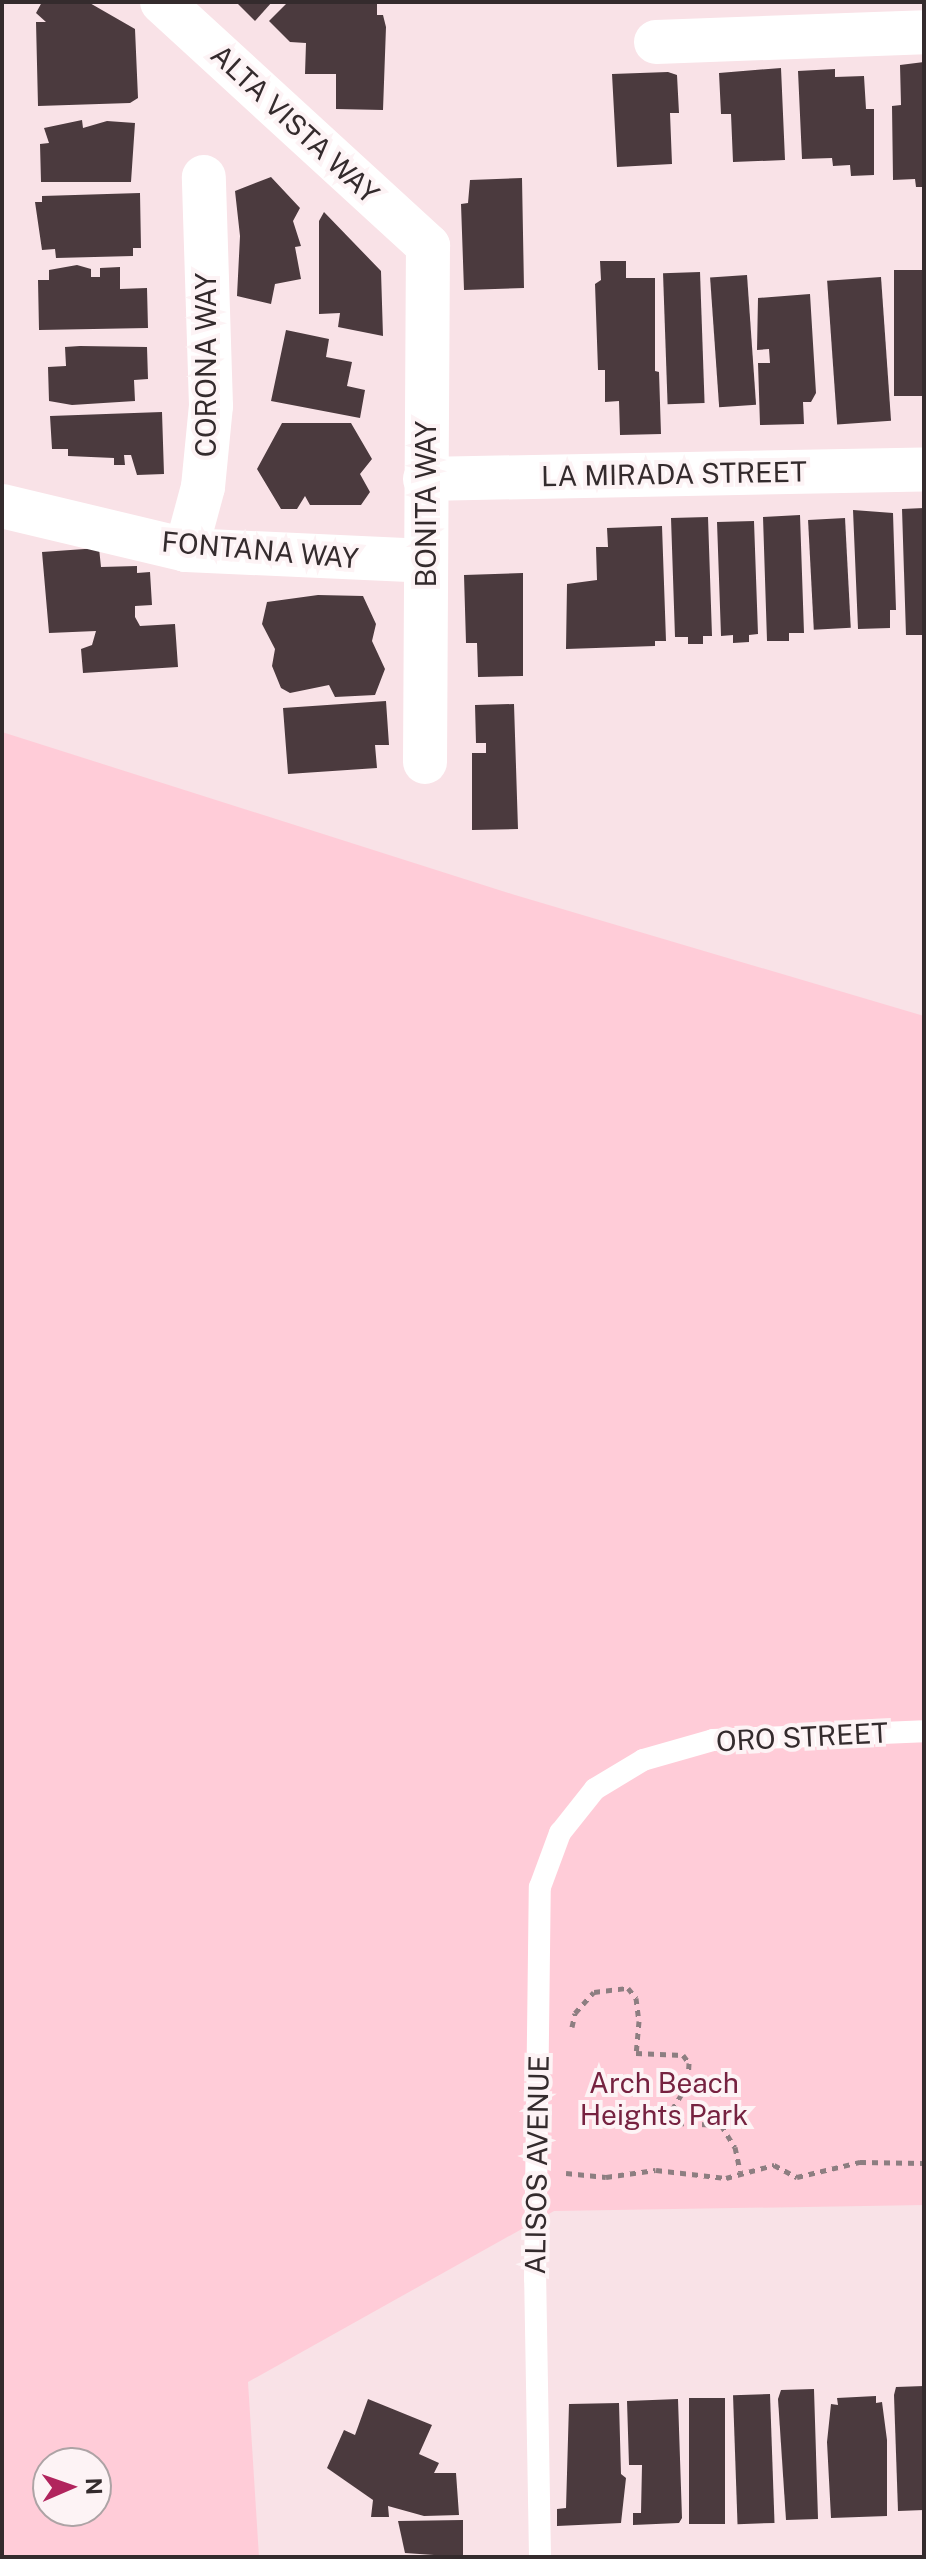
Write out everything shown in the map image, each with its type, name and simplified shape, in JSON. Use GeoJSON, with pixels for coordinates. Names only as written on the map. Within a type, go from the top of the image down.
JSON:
{"type":"FeatureCollection","features":[{"type":"Feature","properties":{"kind":"street","name":"ALTA VISTA WAY"},"geometry":{"type":"LineString","coordinates":[[162,2],[428,246]]}},
{"type":"Feature","properties":{"kind":"street"},"geometry":{"type":"LineString","coordinates":[[656,42],[924,32]]}},
{"type":"Feature","properties":{"kind":"street","name":"CORONA WAY"},"geometry":{"type":"LineString","coordinates":[[186,550],[203,487],[211,406],[204,177]]}},
{"type":"Feature","properties":{"kind":"street","name":"BONITA WAY"},"geometry":{"type":"LineString","coordinates":[[425,762],[428,246]]}},
{"type":"Feature","properties":{"kind":"street","name":"LA MIRADA STREET"},"geometry":{"type":"LineString","coordinates":[[425,479],[924,469]]}},
{"type":"Feature","properties":{"kind":"street","name":"FONTANA WAY"},"geometry":{"type":"LineString","coordinates":[[2,506],[186,550],[426,561]]}},
{"type":"Feature","properties":{"kind":"lane","name":"ORO STREET"},"geometry":{"type":"LineString","coordinates":[[595,1789],[643,1760],[713,1740],[924,1731]]}},
{"type":"Feature","properties":{"kind":"lane","name":"ALISOS AVENUE"},"geometry":{"type":"LineString","coordinates":[[540,2557],[537,2169],[540,1887],[560,1833],[595,1789]]}},
{"type":"Feature","properties":{"kind":"path"},"geometry":{"type":"LineString","coordinates":[[539,2038],[567,2040],[575,2013],[589,1996],[625,1986],[636,2003],[636,2053],[683,2055],[689,2063],[688,2084],[669,2115],[678,2123],[721,2125],[735,2147],[740,2171]]}},
{"type":"Feature","properties":{"kind":"path"},"geometry":{"type":"LineString","coordinates":[[537,2169],[606,2177],[656,2170],[709,2178],[774,2165],[801,2177],[860,2162],[924,2163]]}},
{"type":"Feature","properties":{"kind":"green space","name":"Arch Beach Heights Park"},"geometry":{"type":"Polygon","coordinates":[[[2,732],[515,895],[924,1016],[924,2205],[554,2211],[248,2382],[259,2557],[2,2557],[2,732]]]}},
{"type":"Feature","properties":{"kind":"building"},"geometry":{"type":"Polygon","coordinates":[[[42,2],[88,2],[135,29],[138,98],[130,103],[38,106],[36,22],[46,22],[36,13],[42,2]]]}},
{"type":"Feature","properties":{"kind":"building"},"geometry":{"type":"Polygon","coordinates":[[[236,2],[272,2],[255,21],[236,2]]]}},
{"type":"Feature","properties":{"kind":"building"},"geometry":{"type":"Polygon","coordinates":[[[288,2],[377,2],[377,15],[383,15],[386,27],[383,110],[336,109],[336,74],[305,74],[306,43],[290,42],[269,21],[288,2]]]}},
{"type":"Feature","properties":{"kind":"building"},"geometry":{"type":"Polygon","coordinates":[[[924,62],[924,187],[916,187],[915,179],[893,180],[892,106],[901,105],[900,65],[924,62]]]}},
{"type":"Feature","properties":{"kind":"building"},"geometry":{"type":"Polygon","coordinates":[[[781,68],[785,160],[733,162],[731,114],[721,114],[719,73],[781,68]]]}},
{"type":"Feature","properties":{"kind":"building"},"geometry":{"type":"Polygon","coordinates":[[[835,69],[835,77],[864,76],[866,109],[874,109],[874,175],[851,176],[850,165],[833,166],[832,158],[802,159],[798,71],[835,69]]]}},
{"type":"Feature","properties":{"kind":"building"},"geometry":{"type":"Polygon","coordinates":[[[668,72],[677,75],[679,113],[670,113],[672,164],[617,167],[612,74],[668,72]]]}},
{"type":"Feature","properties":{"kind":"building"},"geometry":{"type":"Polygon","coordinates":[[[82,120],[83,128],[107,121],[135,123],[131,182],[41,182],[40,144],[49,143],[44,128],[82,120]]]}},
{"type":"Feature","properties":{"kind":"building"},"geometry":{"type":"Polygon","coordinates":[[[271,177],[300,208],[293,221],[301,246],[295,247],[301,279],[275,284],[271,304],[237,296],[240,236],[235,191],[271,177]]]}},
{"type":"Feature","properties":{"kind":"building"},"geometry":{"type":"Polygon","coordinates":[[[522,178],[524,288],[464,290],[461,204],[468,203],[470,180],[522,178]]]}},
{"type":"Feature","properties":{"kind":"building"},"geometry":{"type":"Polygon","coordinates":[[[140,193],[141,248],[133,248],[133,256],[56,258],[55,249],[42,250],[35,202],[42,202],[42,196],[140,193]]]}},
{"type":"Feature","properties":{"kind":"building"},"geometry":{"type":"Polygon","coordinates":[[[324,212],[381,271],[383,336],[338,327],[340,313],[319,314],[319,221],[324,212]]]}},
{"type":"Feature","properties":{"kind":"building"},"geometry":{"type":"Polygon","coordinates":[[[600,261],[626,261],[626,278],[655,278],[655,371],[659,372],[661,434],[620,435],[619,401],[605,402],[605,370],[598,370],[595,284],[601,280],[600,261]]]}},
{"type":"Feature","properties":{"kind":"building"},"geometry":{"type":"Polygon","coordinates":[[[77,265],[91,269],[91,277],[100,277],[100,268],[120,267],[120,289],[147,288],[148,328],[39,330],[38,280],[49,280],[49,270],[77,265]]]}},
{"type":"Feature","properties":{"kind":"building"},"geometry":{"type":"Polygon","coordinates":[[[894,270],[924,270],[924,396],[894,396],[894,270]]]}},
{"type":"Feature","properties":{"kind":"building"},"geometry":{"type":"Polygon","coordinates":[[[700,272],[705,403],[668,404],[663,273],[700,272]]]}},
{"type":"Feature","properties":{"kind":"building"},"geometry":{"type":"Polygon","coordinates":[[[747,275],[756,405],[719,407],[710,278],[747,275]]]}},
{"type":"Feature","properties":{"kind":"building"},"geometry":{"type":"Polygon","coordinates":[[[881,277],[891,421],[837,424],[827,281],[881,277]]]}},
{"type":"Feature","properties":{"kind":"building"},"geometry":{"type":"Polygon","coordinates":[[[810,294],[816,393],[811,402],[803,402],[804,424],[760,425],[758,363],[770,363],[769,349],[757,350],[758,298],[810,294]]]}},
{"type":"Feature","properties":{"kind":"building"},"geometry":{"type":"Polygon","coordinates":[[[286,330],[329,339],[326,357],[352,362],[347,386],[365,390],[360,418],[271,401],[286,330]]]}},
{"type":"Feature","properties":{"kind":"building"},"geometry":{"type":"Polygon","coordinates":[[[65,347],[147,347],[148,379],[134,380],[135,401],[72,405],[49,401],[48,367],[66,366],[65,347]]]}},
{"type":"Feature","properties":{"kind":"building"},"geometry":{"type":"Polygon","coordinates":[[[162,412],[164,474],[137,475],[131,455],[124,455],[125,465],[114,465],[114,458],[68,456],[68,449],[52,449],[50,416],[162,412]]]}},
{"type":"Feature","properties":{"kind":"building"},"geometry":{"type":"Polygon","coordinates":[[[282,423],[351,423],[372,459],[360,474],[370,492],[361,505],[310,505],[305,496],[297,509],[281,509],[257,469],[282,423]]]}},
{"type":"Feature","properties":{"kind":"building"},"geometry":{"type":"Polygon","coordinates":[[[924,508],[924,635],[906,635],[902,509],[924,508]]]}},
{"type":"Feature","properties":{"kind":"building"},"geometry":{"type":"Polygon","coordinates":[[[853,510],[893,513],[896,610],[890,610],[890,628],[858,629],[853,510]]]}},
{"type":"Feature","properties":{"kind":"building"},"geometry":{"type":"Polygon","coordinates":[[[800,515],[804,633],[789,633],[789,641],[767,641],[763,517],[800,515]]]}},
{"type":"Feature","properties":{"kind":"building"},"geometry":{"type":"Polygon","coordinates":[[[708,517],[712,636],[703,636],[703,644],[688,644],[688,637],[675,637],[671,518],[708,517]]]}},
{"type":"Feature","properties":{"kind":"building"},"geometry":{"type":"Polygon","coordinates":[[[845,518],[851,628],[814,630],[808,520],[845,518]]]}},
{"type":"Feature","properties":{"kind":"building"},"geometry":{"type":"Polygon","coordinates":[[[754,521],[758,634],[749,635],[749,642],[733,643],[733,635],[721,636],[717,522],[754,521]]]}},
{"type":"Feature","properties":{"kind":"building"},"geometry":{"type":"Polygon","coordinates":[[[662,526],[666,641],[655,641],[655,646],[566,649],[567,584],[597,580],[596,547],[608,547],[607,528],[662,526]]]}},
{"type":"Feature","properties":{"kind":"building"},"geometry":{"type":"Polygon","coordinates":[[[99,548],[101,567],[137,566],[137,573],[150,572],[152,605],[135,606],[135,617],[140,626],[175,624],[178,667],[83,673],[81,649],[92,645],[96,631],[49,633],[42,552],[99,548]]]}},
{"type":"Feature","properties":{"kind":"building"},"geometry":{"type":"Polygon","coordinates":[[[523,573],[523,676],[478,677],[477,643],[466,643],[464,575],[523,573]]]}},
{"type":"Feature","properties":{"kind":"building"},"geometry":{"type":"Polygon","coordinates":[[[318,595],[363,596],[376,624],[372,641],[385,669],[375,695],[335,697],[329,685],[290,693],[281,688],[272,666],[275,649],[262,624],[267,602],[318,595]]]}},
{"type":"Feature","properties":{"kind":"building"},"geometry":{"type":"Polygon","coordinates":[[[386,701],[389,745],[375,745],[377,768],[288,774],[283,708],[386,701]]]}},
{"type":"Feature","properties":{"kind":"building"},"geometry":{"type":"Polygon","coordinates":[[[514,704],[518,829],[472,830],[472,753],[486,753],[486,743],[476,743],[475,705],[514,704]]]}},
{"type":"Feature","properties":{"kind":"building"},"geometry":{"type":"Polygon","coordinates":[[[924,2386],[924,2510],[898,2511],[894,2395],[896,2387],[924,2386]]]}},
{"type":"Feature","properties":{"kind":"building"},"geometry":{"type":"Polygon","coordinates":[[[814,2389],[818,2519],[786,2520],[778,2399],[781,2390],[814,2389]]]}},
{"type":"Feature","properties":{"kind":"building"},"geometry":{"type":"Polygon","coordinates":[[[770,2394],[775,2523],[738,2524],[733,2395],[770,2394]]]}},
{"type":"Feature","properties":{"kind":"building"},"geometry":{"type":"Polygon","coordinates":[[[876,2396],[876,2403],[882,2402],[887,2440],[887,2516],[831,2518],[827,2442],[831,2404],[838,2405],[837,2398],[876,2396]]]}},
{"type":"Feature","properties":{"kind":"building"},"geometry":{"type":"Polygon","coordinates":[[[689,2398],[725,2398],[725,2524],[689,2524],[689,2398]]]}},
{"type":"Feature","properties":{"kind":"building"},"geometry":{"type":"Polygon","coordinates":[[[368,2399],[432,2425],[419,2454],[439,2463],[434,2473],[456,2473],[459,2515],[424,2516],[388,2506],[389,2517],[371,2517],[373,2500],[327,2468],[344,2430],[355,2435],[368,2399]]]}},
{"type":"Feature","properties":{"kind":"building"},"geometry":{"type":"Polygon","coordinates":[[[678,2399],[682,2518],[679,2523],[633,2525],[633,2513],[641,2513],[642,2465],[629,2465],[627,2401],[678,2399]]]}},
{"type":"Feature","properties":{"kind":"building"},"geometry":{"type":"Polygon","coordinates":[[[619,2403],[621,2474],[626,2478],[621,2523],[557,2526],[557,2509],[566,2508],[569,2404],[619,2403]]]}},
{"type":"Feature","properties":{"kind":"building"},"geometry":{"type":"Polygon","coordinates":[[[463,2520],[463,2557],[405,2553],[398,2521],[463,2520]]]}}]}
